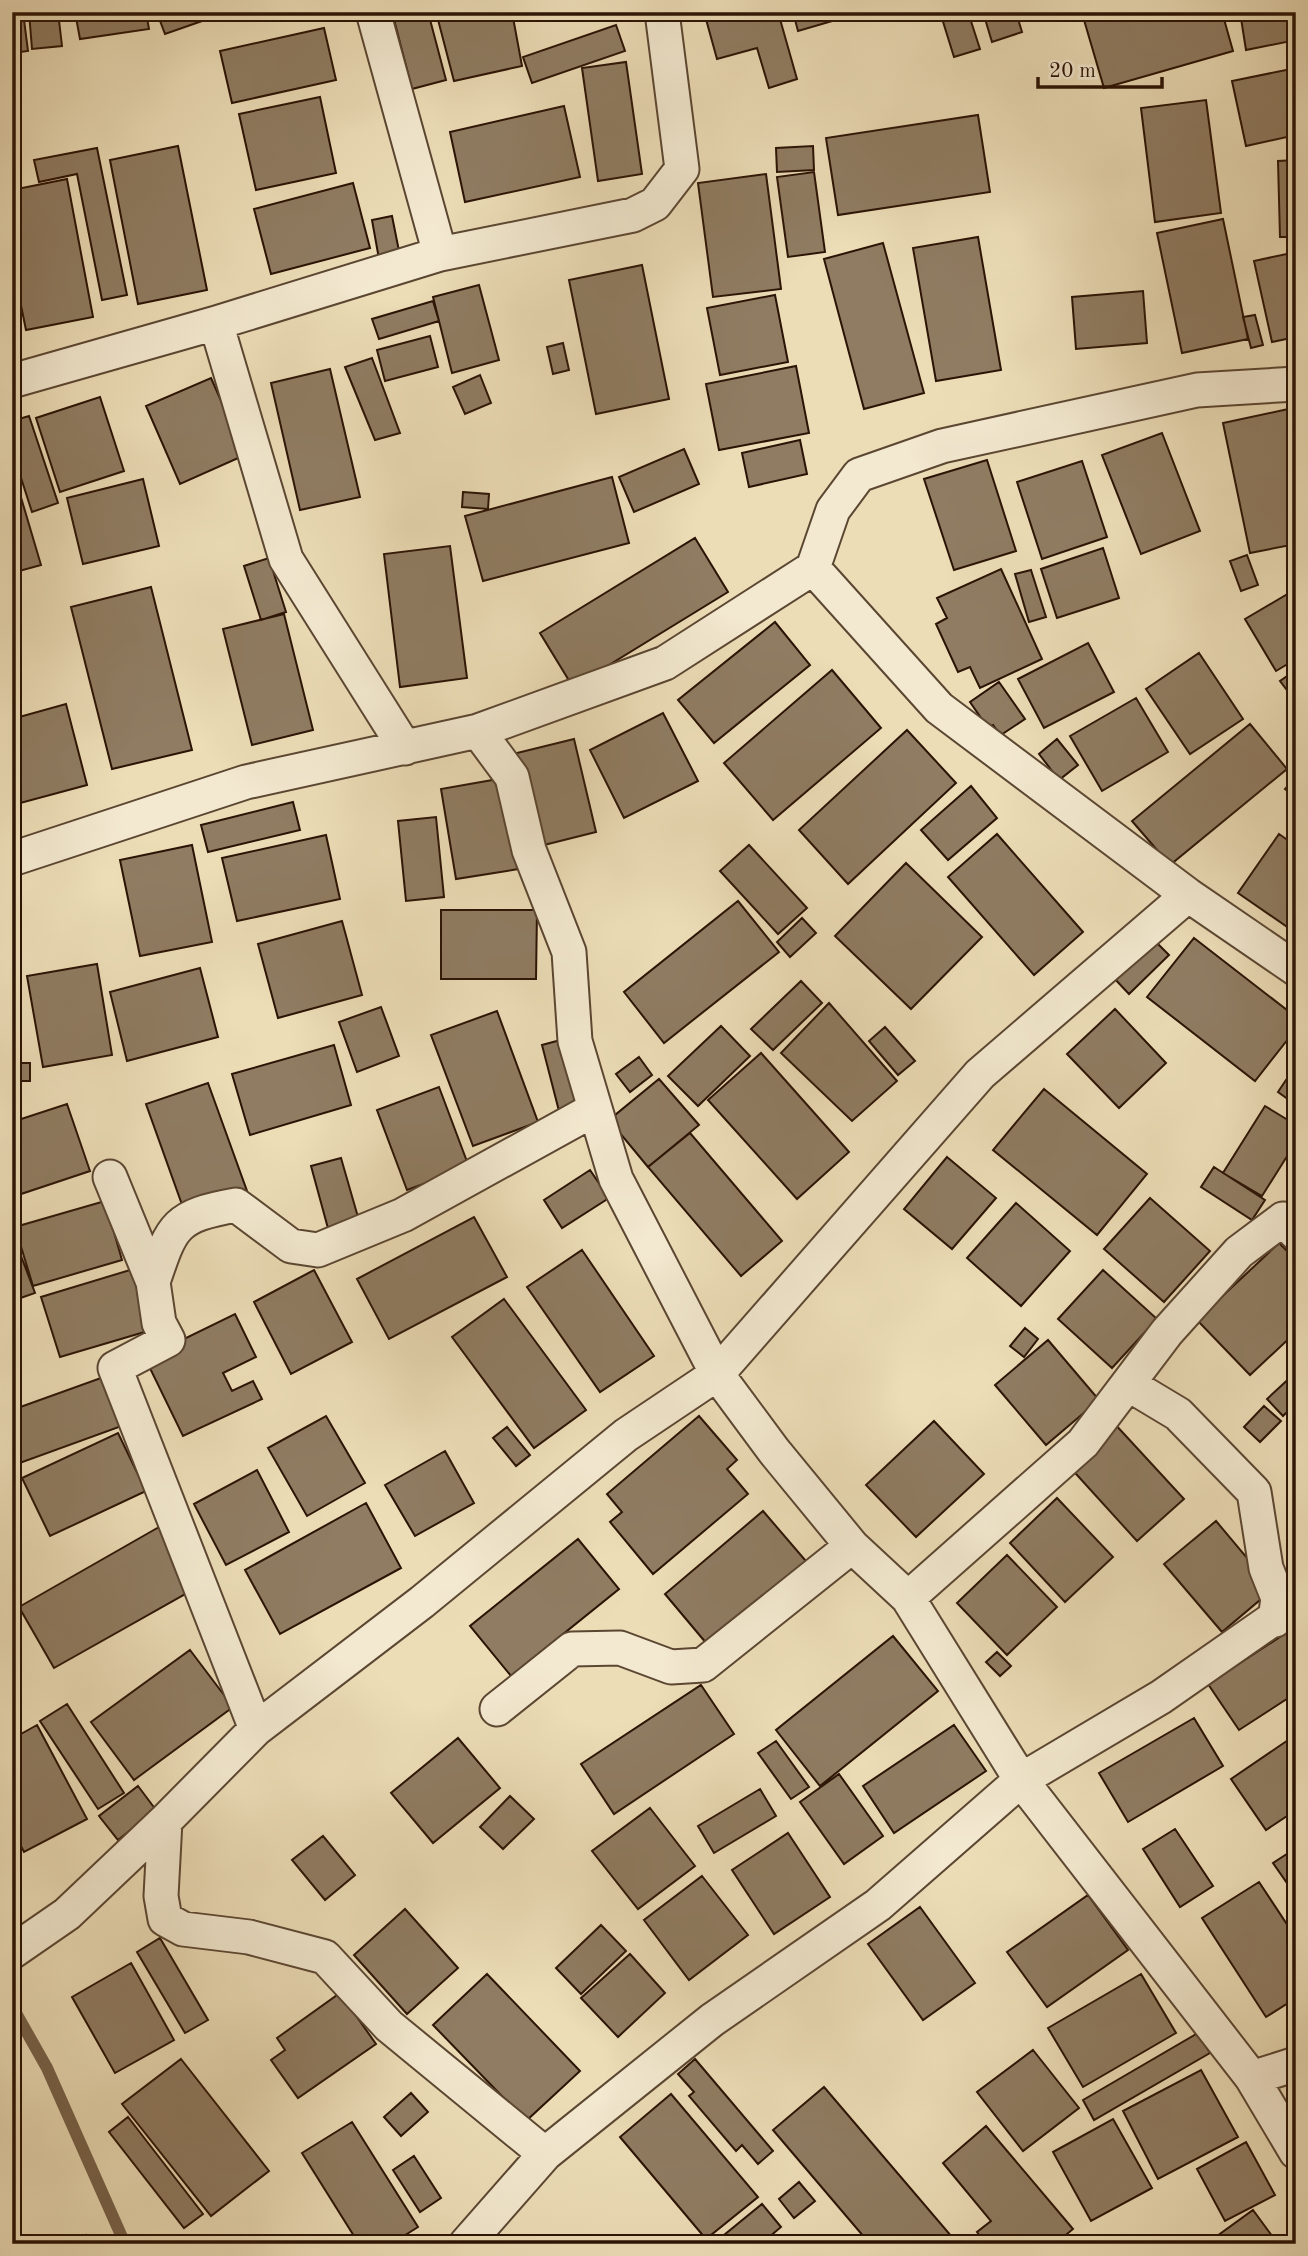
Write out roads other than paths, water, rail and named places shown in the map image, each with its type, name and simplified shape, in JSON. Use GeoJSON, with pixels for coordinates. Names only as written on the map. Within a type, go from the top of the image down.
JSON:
{"type":"FeatureCollection","features":[{"type":"Feature","properties":{"kind":"street"},"geometry":{"type":"LineString","coordinates":[[373,12],[440,254]]}},
{"type":"Feature","properties":{"kind":"street"},"geometry":{"type":"LineString","coordinates":[[12,381],[216,323],[440,254],[633,215],[655,204],[682,169],[662,12]]}},
{"type":"Feature","properties":{"kind":"street"},"geometry":{"type":"LineString","coordinates":[[216,323],[286,559],[405,747]]}},
{"type":"Feature","properties":{"kind":"street"},"geometry":{"type":"LineString","coordinates":[[12,859],[246,782],[478,731],[665,663],[813,568],[833,510],[859,475],[942,446],[1197,390],[1296,384]]}},
{"type":"Feature","properties":{"kind":"street"},"geometry":{"type":"LineString","coordinates":[[813,568],[939,708],[1188,895],[1296,969]]}},
{"type":"Feature","properties":{"kind":"street"},"geometry":{"type":"LineString","coordinates":[[478,731],[512,777],[529,850],[569,952],[575,1041],[616,1179],[717,1374],[774,1451],[852,1546],[908,1598],[1021,1780],[1252,2078],[1296,2152]]}},
{"type":"Feature","properties":{"kind":"street"},"geometry":{"type":"LineString","coordinates":[[12,1952],[67,1914],[256,1729],[422,1602],[626,1435],[717,1374],[980,1074],[1188,895]]}},
{"type":"Feature","properties":{"kind":"street"},"geometry":{"type":"LineString","coordinates":[[153,1282],[169,1235],[182,1222],[205,1210],[236,1205],[290,1246],[318,1250],[403,1215],[595,1109]]}},
{"type":"Feature","properties":{"kind":"street"},"geometry":{"type":"LineString","coordinates":[[110,1177],[153,1282],[159,1323],[168,1340],[115,1368],[256,1729]]}},
{"type":"Feature","properties":{"kind":"street"},"geometry":{"type":"LineString","coordinates":[[908,1598],[1083,1443],[1167,1332],[1239,1252],[1283,1219],[1296,1233]]}},
{"type":"Feature","properties":{"kind":"street"},"geometry":{"type":"LineString","coordinates":[[466,2244],[545,2154],[712,2020],[878,1905],[1021,1780],[1161,1698],[1285,1612],[1266,1567],[1254,1492],[1178,1414],[1128,1384]]}},
{"type":"Feature","properties":{"kind":"street"},"geometry":{"type":"LineString","coordinates":[[498,1709],[572,1649],[620,1647],[671,1667],[703,1665],[852,1546]]}},
{"type":"Feature","properties":{"kind":"street"},"geometry":{"type":"LineString","coordinates":[[165,1821],[161,1896],[165,1919],[183,1929],[249,1937],[325,1957],[389,2026],[545,2154]]}},
{"type":"Feature","properties":{"kind":"street"},"geometry":{"type":"LineString","coordinates":[[1252,2078],[1296,2064]]}},
{"type":"Feature","properties":{"kind":"waterway"},"geometry":{"type":"LineString","coordinates":[[12,2006],[47,2068],[125,2244]]}}]}
